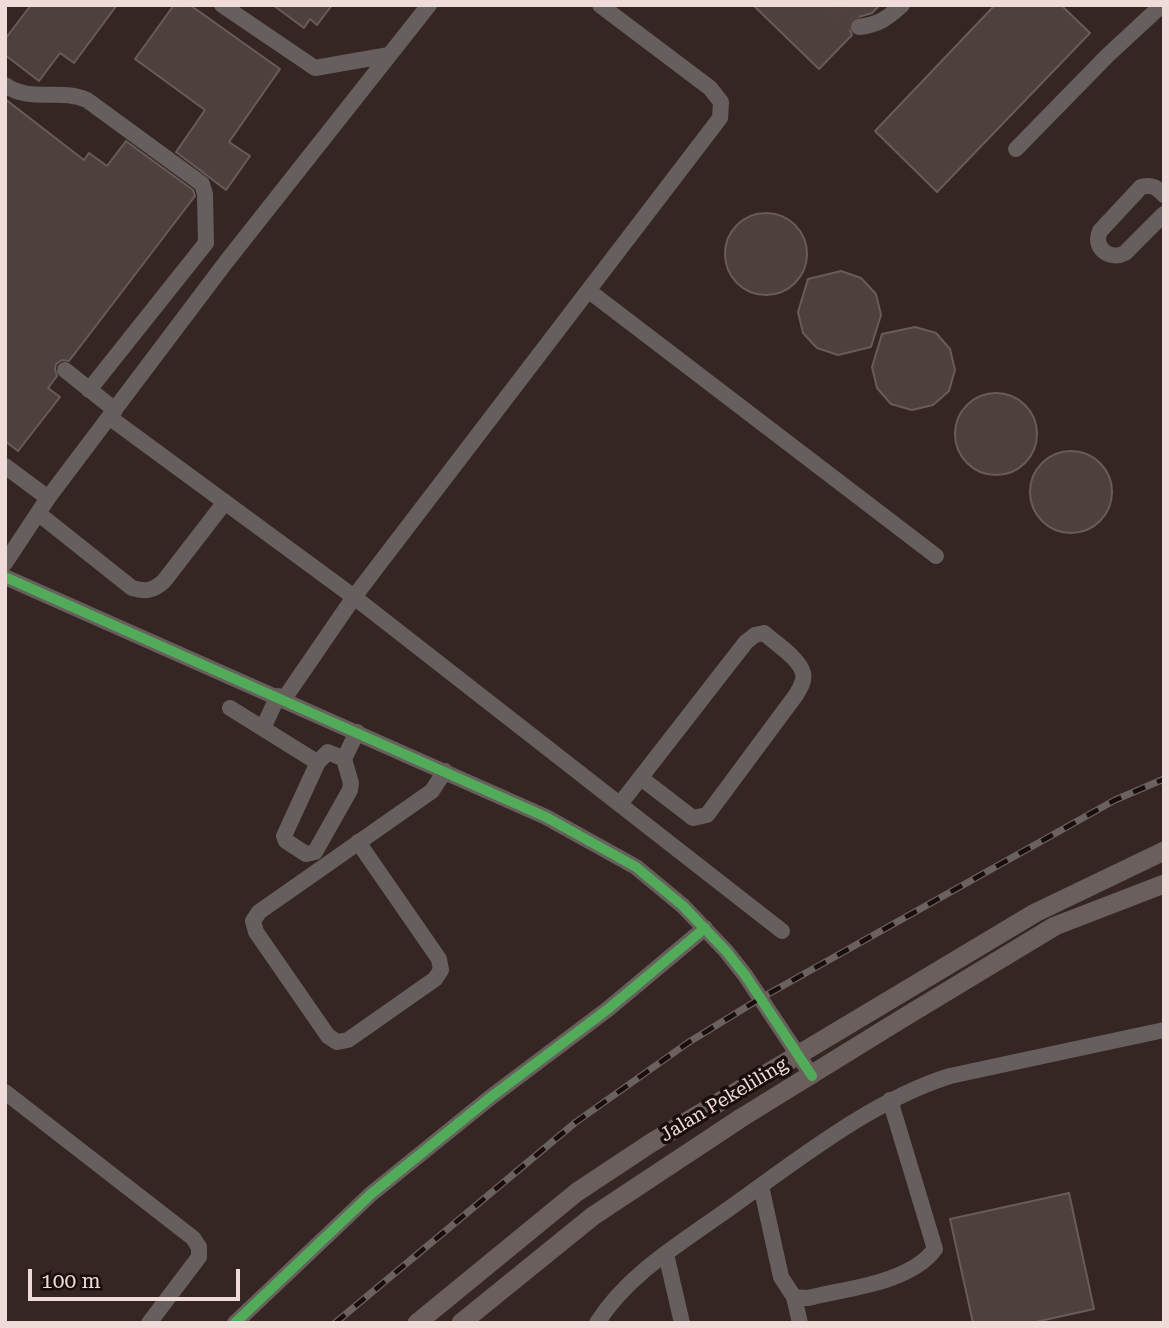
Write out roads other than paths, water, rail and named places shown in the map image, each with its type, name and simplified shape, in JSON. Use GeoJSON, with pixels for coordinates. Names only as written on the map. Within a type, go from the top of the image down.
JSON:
{"type":"FeatureCollection","features":[{"type":"Feature","properties":{"kind":"main road","name":"Jalan Pekeliling"},"geometry":{"type":"LineString","coordinates":[[417,1323],[577,1192],[651,1143],[1035,913],[1164,851]]}},
{"type":"Feature","properties":{"kind":"main road","name":"Jalan Pekeliling"},"geometry":{"type":"LineString","coordinates":[[461,1323],[593,1216],[741,1118],[1055,926],[1164,884]]}},
{"type":"Feature","properties":{"kind":"street"},"geometry":{"type":"LineString","coordinates":[[222,5],[314,68],[389,55]]}},
{"type":"Feature","properties":{"kind":"street"},"geometry":{"type":"LineString","coordinates":[[5,563],[48,498],[226,262],[429,5]]}},
{"type":"Feature","properties":{"kind":"street"},"geometry":{"type":"LineString","coordinates":[[263,728],[281,698],[354,597],[716,125],[722,110],[721,103],[710,88],[600,5]]}},
{"type":"Feature","properties":{"kind":"street"},"geometry":{"type":"LineString","coordinates":[[859,27],[873,26],[888,18],[902,5]]}},
{"type":"Feature","properties":{"kind":"street"},"geometry":{"type":"LineString","coordinates":[[1016,149],[1108,55],[1162,5]]}},
{"type":"Feature","properties":{"kind":"street"},"geometry":{"type":"LineString","coordinates":[[5,85],[22,94],[66,94],[87,100],[196,178],[202,184],[205,194],[206,243],[89,390]]}},
{"type":"Feature","properties":{"kind":"street"},"geometry":{"type":"LineString","coordinates":[[1164,195],[1156,187],[1141,187],[1100,231],[1097,244],[1117,257],[1125,253],[1164,214]]}},
{"type":"Feature","properties":{"kind":"street"},"geometry":{"type":"LineString","coordinates":[[206,243],[226,262]]}},
{"type":"Feature","properties":{"kind":"street"},"geometry":{"type":"LineString","coordinates":[[589,291],[936,556]]}},
{"type":"Feature","properties":{"kind":"street"},"geometry":{"type":"LineString","coordinates":[[65,370],[112,414],[354,597],[782,931]]}},
{"type":"Feature","properties":{"kind":"street"},"geometry":{"type":"LineString","coordinates":[[5,466],[48,498]]}},
{"type":"Feature","properties":{"kind":"street"},"geometry":{"type":"LineString","coordinates":[[39,514],[132,588],[143,592],[154,590],[164,581],[225,502]]}},
{"type":"Feature","properties":{"kind":"street"},"geometry":{"type":"LineString","coordinates":[[5,577],[546,817],[625,861],[659,885],[705,928],[745,975],[812,1076]]}},
{"type":"Feature","properties":{"kind":"street"},"geometry":{"type":"LineString","coordinates":[[620,804],[640,778],[746,642],[755,635],[764,633],[798,663],[803,674],[803,683],[796,695],[707,815],[693,818],[640,778]]}},
{"type":"Feature","properties":{"kind":"street"},"geometry":{"type":"LineString","coordinates":[[230,708],[318,762]]}},
{"type":"Feature","properties":{"kind":"street"},"geometry":{"type":"LineString","coordinates":[[344,759],[328,752],[318,762],[284,836],[286,841],[306,855],[315,852],[350,790],[351,783],[344,759],[357,732]]}},
{"type":"Feature","properties":{"kind":"street"},"geometry":{"type":"LineString","coordinates":[[358,842],[439,959],[441,970],[435,979],[348,1040],[337,1042],[328,1036],[277,963],[256,932],[253,920],[259,912],[358,842],[432,791],[444,771]]}},
{"type":"Feature","properties":{"kind":"street"},"geometry":{"type":"LineString","coordinates":[[235,1323],[371,1194],[491,1097],[608,1009],[705,928]]}},
{"type":"Feature","properties":{"kind":"street"},"geometry":{"type":"LineString","coordinates":[[597,1323],[619,1293],[666,1254],[761,1186],[890,1100],[924,1084],[950,1076],[1164,1030]]}},
{"type":"Feature","properties":{"kind":"street"},"geometry":{"type":"LineString","coordinates":[[5,1092],[194,1238],[199,1247],[199,1257],[149,1323]]}},
{"type":"Feature","properties":{"kind":"street"},"geometry":{"type":"LineString","coordinates":[[794,1297],[808,1298],[905,1274],[930,1256],[935,1249],[890,1100]]}},
{"type":"Feature","properties":{"kind":"street"},"geometry":{"type":"LineString","coordinates":[[761,1186],[781,1277],[794,1297],[800,1323]]}},
{"type":"Feature","properties":{"kind":"street"},"geometry":{"type":"LineString","coordinates":[[666,1254],[682,1323]]}},
{"type":"Feature","properties":{"kind":"tunnel"},"geometry":{"type":"LineString","coordinates":[[832,5],[859,27]]}},
{"type":"Feature","properties":{"kind":"railway"},"geometry":{"type":"LineString","coordinates":[[335,1323],[576,1122],[689,1042],[761,998],[1115,800],[1164,779]]}}]}
